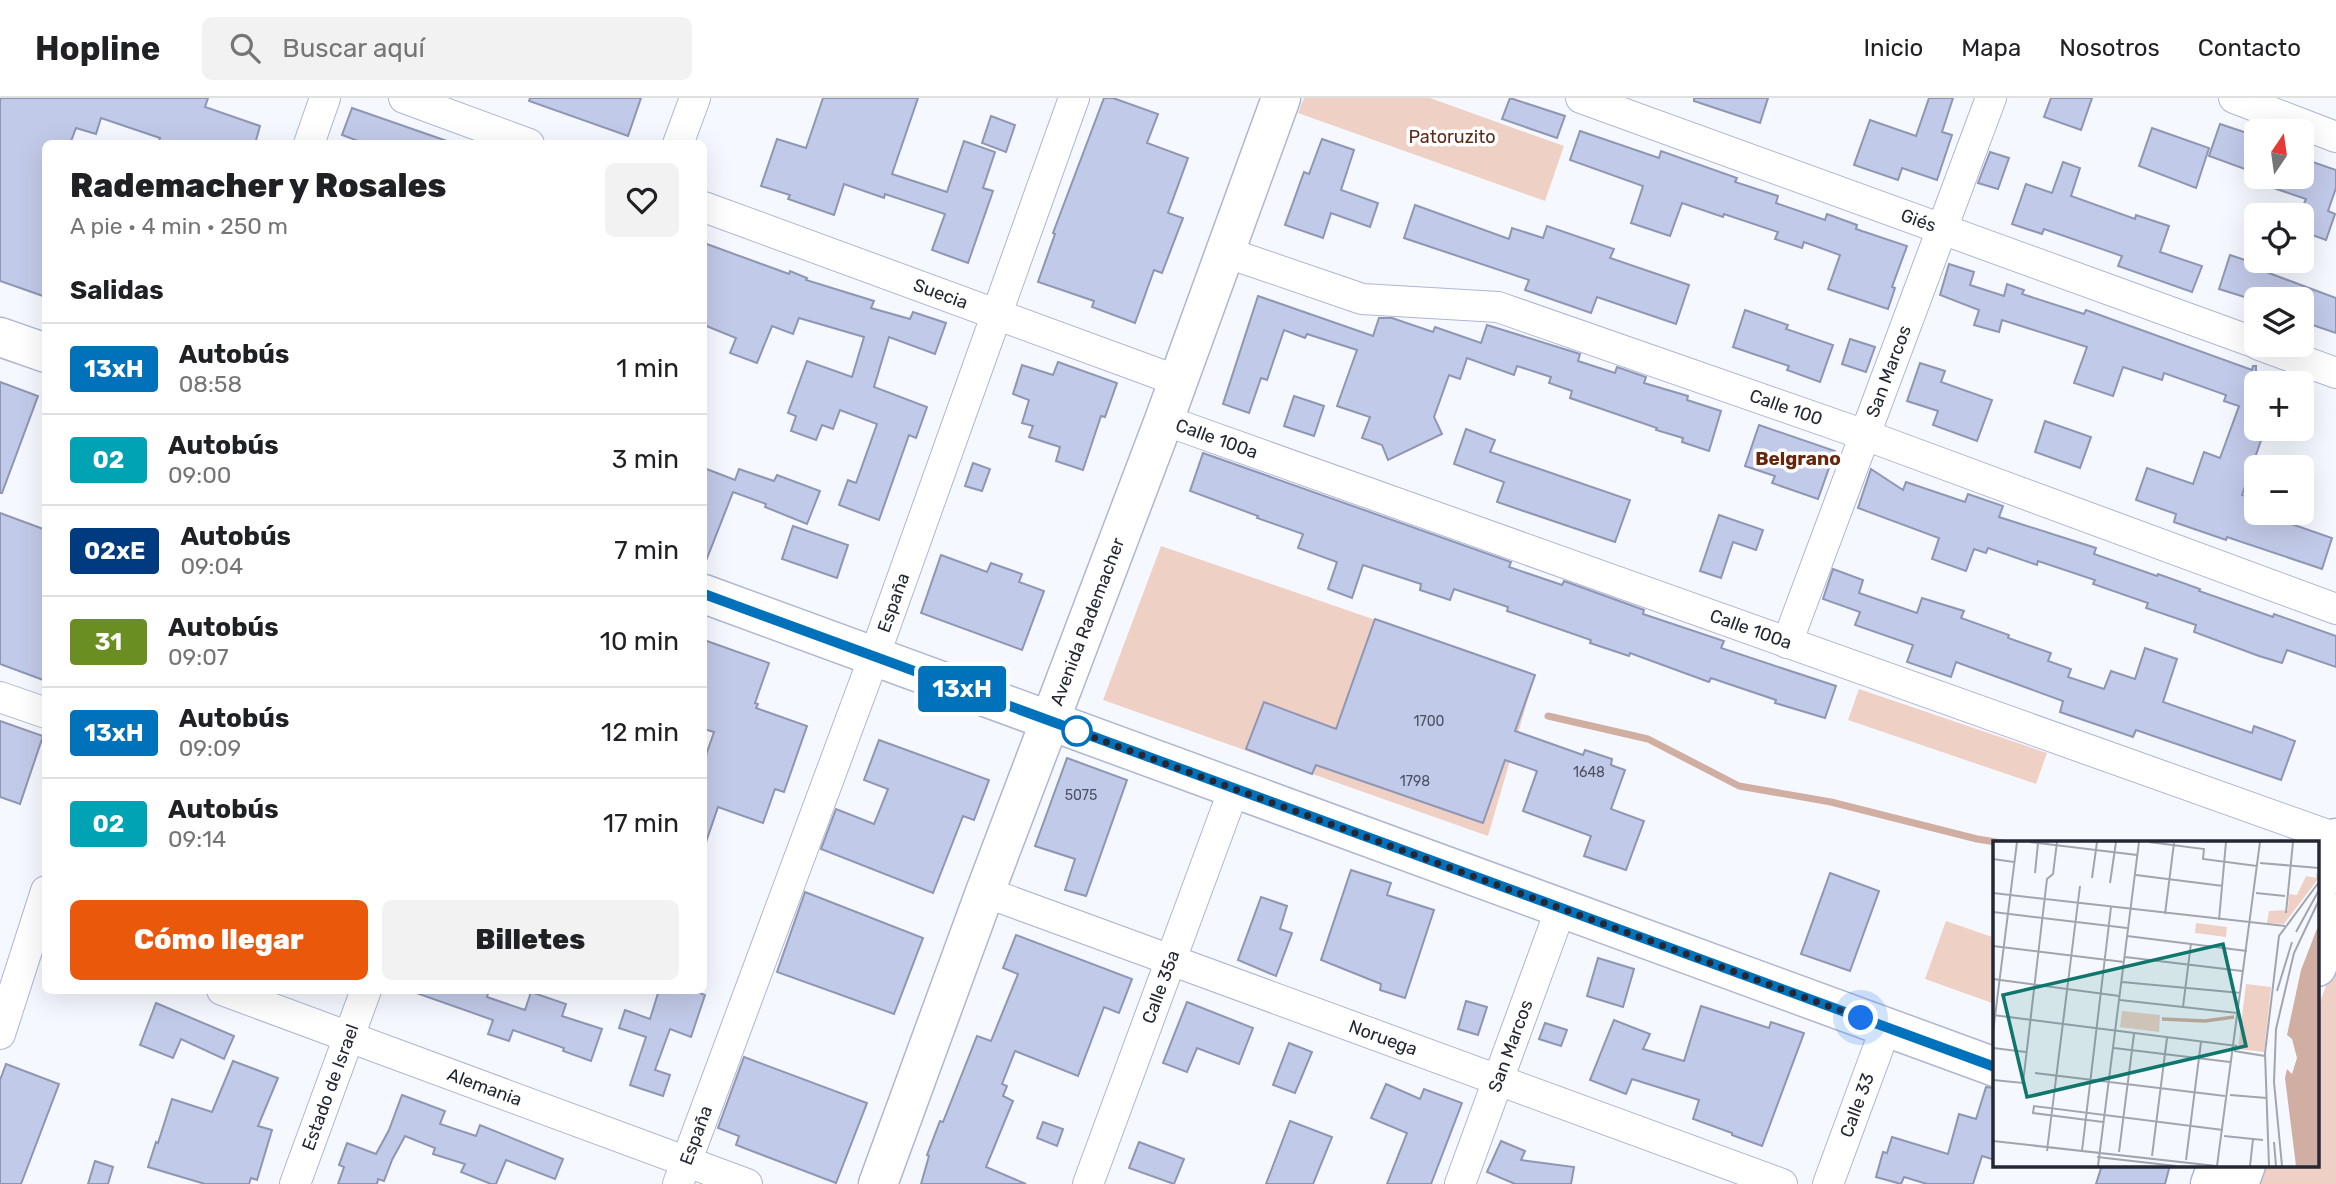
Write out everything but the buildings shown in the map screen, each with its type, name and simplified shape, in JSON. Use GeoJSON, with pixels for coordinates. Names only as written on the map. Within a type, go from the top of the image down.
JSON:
{"type":"FeatureCollection","features":[{"type":"Feature","properties":{"kind":"main road","name":"Avenida Rademacher"},"geometry":{"type":"LineString","coordinates":[[878,1184],[985,892],[1164,421],[1281,98]]}},
{"type":"Feature","properties":{"kind":"main road"},"geometry":{"type":"LineString","coordinates":[[0,337],[42,352]]}},
{"type":"Feature","properties":{"kind":"main road"},"geometry":{"type":"LineString","coordinates":[[707,595],[1993,1066]]}},
{"type":"Feature","properties":{"kind":"main road"},"geometry":{"type":"LineString","coordinates":[[2318,886],[2336,838]]}},
{"type":"Feature","properties":{"kind":"main road"},"geometry":{"type":"LineString","coordinates":[[2318,964],[2336,913]]}},
{"type":"Feature","properties":{"kind":"main road"},"geometry":{"type":"LineString","coordinates":[[2210,1184],[2217,1166]]}},
{"type":"Feature","properties":{"kind":"main road"},"geometry":{"type":"LineString","coordinates":[[2239,1184],[2246,1166]]}},
{"type":"Feature","properties":{"kind":"street"},"geometry":{"type":"LineString","coordinates":[[310,140],[325,98]]}},
{"type":"Feature","properties":{"kind":"street"},"geometry":{"type":"LineString","coordinates":[[404,98],[518,140]]}},
{"type":"Feature","properties":{"kind":"street"},"geometry":{"type":"LineString","coordinates":[[679,140],[695,98]]}},
{"type":"Feature","properties":{"kind":"street","name":"España"},"geometry":{"type":"LineString","coordinates":[[682,1173],[874,657],[1074,98]]}},
{"type":"Feature","properties":{"kind":"street","name":"Giés"},"geometry":{"type":"LineString","coordinates":[[1581,98],[2244,339]]}},
{"type":"Feature","properties":{"kind":"street","name":"San Marcos"},"geometry":{"type":"LineString","coordinates":[[1787,643],[1991,98]]}},
{"type":"Feature","properties":{"kind":"street"},"geometry":{"type":"LineString","coordinates":[[2234,98],[2336,137]]}},
{"type":"Feature","properties":{"kind":"street","name":"Suecia"},"geometry":{"type":"LineString","coordinates":[[707,208],[1178,381]]}},
{"type":"Feature","properties":{"kind":"street","name":"Calle 100"},"geometry":{"type":"LineString","coordinates":[[1225,252],[1362,299],[1498,307],[1865,435],[2336,609]]}},
{"type":"Feature","properties":{"kind":"street","name":"Giés"},"geometry":{"type":"LineString","coordinates":[[2293,357],[2336,373]]}},
{"type":"Feature","properties":{"kind":"street","name":"Calle 100a"},"geometry":{"type":"LineString","coordinates":[[1164,421],[2336,838]]}},
{"type":"Feature","properties":{"kind":"street"},"geometry":{"type":"LineString","coordinates":[[0,697],[42,712]]}},
{"type":"Feature","properties":{"kind":"street","name":"Calle 35a"},"geometry":{"type":"LineString","coordinates":[[1088,1184],[1234,789]]}},
{"type":"Feature","properties":{"kind":"street","name":"Noruega"},"geometry":{"type":"LineString","coordinates":[[985,892],[1782,1184]]}},
{"type":"Feature","properties":{"kind":"street"},"geometry":{"type":"LineString","coordinates":[[0,1034],[42,903]]}},
{"type":"Feature","properties":{"kind":"street","name":"San Marcos"},"geometry":{"type":"LineString","coordinates":[[1460,1184],[1561,908]]}},
{"type":"Feature","properties":{"kind":"street","name":"Alemania"},"geometry":{"type":"LineString","coordinates":[[233,994],[349,1038],[682,1173],[747,1184]]}},
{"type":"Feature","properties":{"kind":"street","name":"Estado de Israel"},"geometry":{"type":"LineString","coordinates":[[295,1184],[365,994]]}},
{"type":"Feature","properties":{"kind":"street","name":"Calle 33"},"geometry":{"type":"LineString","coordinates":[[1828,1184],[1886,1027]]}},
{"type":"Feature","properties":{"kind":"green space","name":"Patoruzito"},"geometry":{"type":"Polygon","coordinates":[[[1304,98],[1430,98],[1564,146],[1545,201],[1298,113],[1304,98]]]}},
{"type":"Feature","properties":{"kind":"green space"},"geometry":{"type":"Polygon","coordinates":[[[1161,546],[1535,675],[1488,836],[1103,700],[1161,546]]]}},
{"type":"Feature","properties":{"kind":"green space"},"geometry":{"type":"Polygon","coordinates":[[[1859,689],[2047,753],[2036,784],[1848,720],[1859,689]]]}},
{"type":"Feature","properties":{"kind":"green space"},"geometry":{"type":"Polygon","coordinates":[[[1946,921],[1993,937],[1993,1003],[1925,979],[1946,921]]]}},
{"type":"Feature","properties":{"kind":"green space"},"geometry":{"type":"Polygon","coordinates":[[[2336,957],[2336,1184],[2254,1184],[2261,1166],[2318,1166],[2318,1008],[2336,957]]]}},
{"type":"Feature","properties":{"kind":"waterway"},"geometry":{"type":"LineString","coordinates":[[1548,716],[1648,739],[1739,786],[1831,802],[1993,842]]}},
{"type":"Feature","properties":{"kind":"bus line","name":"13xH"},"geometry":{"type":"LineString","coordinates":[[707,595],[1993,1066]]}},
{"type":"Feature","properties":{"kind":"district","name":"Belgrano"},"geometry":{"type":"Point","coordinates":[1798,458]}},
{"type":"Feature","properties":{"kind":"route"},"geometry":{"type":"LineString","coordinates":[[1077,731],[1068,728],[1861,1018]]}}]}
